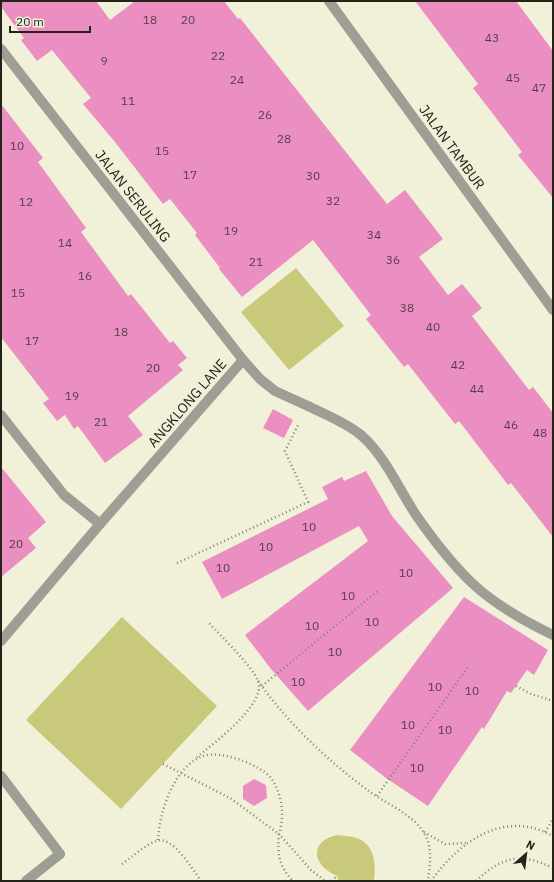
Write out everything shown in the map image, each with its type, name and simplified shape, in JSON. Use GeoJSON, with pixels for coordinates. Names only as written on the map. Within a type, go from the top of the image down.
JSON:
{"type":"FeatureCollection","features":[{"type":"Feature","properties":{"kind":"street","name":"JALAN TAMBUR"},"geometry":{"type":"LineString","coordinates":[[329,1],[553,310]]}},
{"type":"Feature","properties":{"kind":"street","name":"JALAN SERULING"},"geometry":{"type":"LineString","coordinates":[[1,49],[242,360]]}},
{"type":"Feature","properties":{"kind":"street","name":"ANGKLONG LANE"},"geometry":{"type":"LineString","coordinates":[[1,641],[242,360],[260,379],[275,391],[340,421],[360,435],[379,454],[416,515],[441,548],[472,584],[520,619],[553,635]]}},
{"type":"Feature","properties":{"kind":"street"},"geometry":{"type":"LineString","coordinates":[[1,415],[64,496],[100,524]]}},
{"type":"Feature","properties":{"kind":"street"},"geometry":{"type":"LineString","coordinates":[[1,776],[60,854],[26,881]]}},
{"type":"Feature","properties":{"kind":"path"},"geometry":{"type":"LineString","coordinates":[[177,563],[308,502],[285,451],[308,406]]}},
{"type":"Feature","properties":{"kind":"path"},"geometry":{"type":"LineString","coordinates":[[262,686],[379,590]]}},
{"type":"Feature","properties":{"kind":"path"},"geometry":{"type":"LineString","coordinates":[[208,622],[252,670],[258,681],[285,715],[319,750],[377,796],[415,823],[424,832],[445,844],[469,843]]}},
{"type":"Feature","properties":{"kind":"path"},"geometry":{"type":"LineString","coordinates":[[377,796],[468,667]]}},
{"type":"Feature","properties":{"kind":"path"},"geometry":{"type":"LineString","coordinates":[[158,840],[162,812],[170,792],[183,773],[196,759],[242,717],[257,697],[260,690],[258,681]]}},
{"type":"Feature","properties":{"kind":"path"},"geometry":{"type":"LineString","coordinates":[[516,686],[531,694],[553,701]]}},
{"type":"Feature","properties":{"kind":"path"},"geometry":{"type":"LineString","coordinates":[[196,759],[205,755],[217,754],[233,757],[249,764],[270,778],[279,795],[283,814],[278,844],[280,861],[283,870],[293,881]]}},
{"type":"Feature","properties":{"kind":"path"},"geometry":{"type":"LineString","coordinates":[[163,764],[230,798],[279,834],[311,870],[325,881]]}},
{"type":"Feature","properties":{"kind":"path"},"geometry":{"type":"LineString","coordinates":[[545,832],[553,819]]}},
{"type":"Feature","properties":{"kind":"path"},"geometry":{"type":"LineString","coordinates":[[431,881],[452,855],[491,830],[505,826],[517,825],[545,832],[553,836]]}},
{"type":"Feature","properties":{"kind":"path"},"geometry":{"type":"LineString","coordinates":[[424,832],[429,842],[428,881]]}},
{"type":"Feature","properties":{"kind":"path"},"geometry":{"type":"LineString","coordinates":[[122,864],[143,848],[158,840],[170,842],[180,852],[201,881]]}},
{"type":"Feature","properties":{"kind":"path"},"geometry":{"type":"LineString","coordinates":[[476,881],[490,868],[503,861],[517,859],[533,860],[553,868]]}},
{"type":"Feature","properties":{"kind":"path"},"geometry":{"type":"LineString","coordinates":[[332,881],[337,876]]}},
{"type":"Feature","properties":{"kind":"shaded area"},"geometry":{"type":"Polygon","coordinates":[[[296,268],[344,326],[289,370],[241,312],[296,268]]]}},
{"type":"Feature","properties":{"kind":"shaded area"},"geometry":{"type":"Polygon","coordinates":[[[122,617],[217,706],[121,809],[26,720],[122,617]]]}},
{"type":"Feature","properties":{"kind":"shaded area"},"geometry":{"type":"Polygon","coordinates":[[[338,835],[353,837],[366,843],[370,848],[375,867],[374,881],[339,881],[337,876],[322,866],[318,860],[318,848],[322,842],[328,838],[338,835]]]}},
{"type":"Feature","properties":{"kind":"building"},"geometry":{"type":"Polygon","coordinates":[[[1,1],[96,1],[110,20],[135,1],[224,1],[238,19],[240,18],[387,204],[405,190],[443,239],[419,257],[448,295],[462,284],[482,308],[472,316],[529,390],[533,387],[553,413],[553,537],[511,483],[508,485],[459,421],[455,424],[408,364],[404,367],[366,319],[371,315],[313,240],[242,297],[219,269],[220,268],[195,235],[197,233],[170,199],[163,204],[115,142],[83,104],[91,98],[52,50],[37,61],[21,40],[24,38],[1,7],[1,1]]]}},
{"type":"Feature","properties":{"kind":"building"},"geometry":{"type":"Polygon","coordinates":[[[415,1],[516,1],[553,51],[553,198],[518,155],[522,152],[473,88],[478,84],[415,1]]]}},
{"type":"Feature","properties":{"kind":"building"},"geometry":{"type":"Polygon","coordinates":[[[1,104],[43,158],[38,162],[86,228],[81,232],[128,296],[131,294],[170,343],[173,341],[187,358],[178,365],[183,370],[128,416],[143,435],[105,463],[78,426],[74,429],[65,415],[57,421],[43,403],[49,399],[1,337],[1,104]]]}},
{"type":"Feature","properties":{"kind":"building"},"geometry":{"type":"Polygon","coordinates":[[[273,409],[293,420],[284,438],[263,428],[273,409]]]}},
{"type":"Feature","properties":{"kind":"building"},"geometry":{"type":"Polygon","coordinates":[[[1,467],[46,522],[28,538],[36,548],[1,577],[1,467]]]}},
{"type":"Feature","properties":{"kind":"building"},"geometry":{"type":"Polygon","coordinates":[[[366,471],[392,516],[453,588],[308,711],[271,669],[245,635],[368,541],[359,526],[222,599],[202,562],[328,499],[322,487],[342,477],[344,481],[366,471]]]}},
{"type":"Feature","properties":{"kind":"building"},"geometry":{"type":"Polygon","coordinates":[[[464,597],[548,650],[534,675],[527,670],[511,693],[507,691],[484,729],[482,727],[428,806],[386,778],[350,750],[464,597]]]}},
{"type":"Feature","properties":{"kind":"building"},"geometry":{"type":"Polygon","coordinates":[[[254,779],[266,785],[267,798],[254,806],[243,799],[243,786],[254,779]]]}}]}
